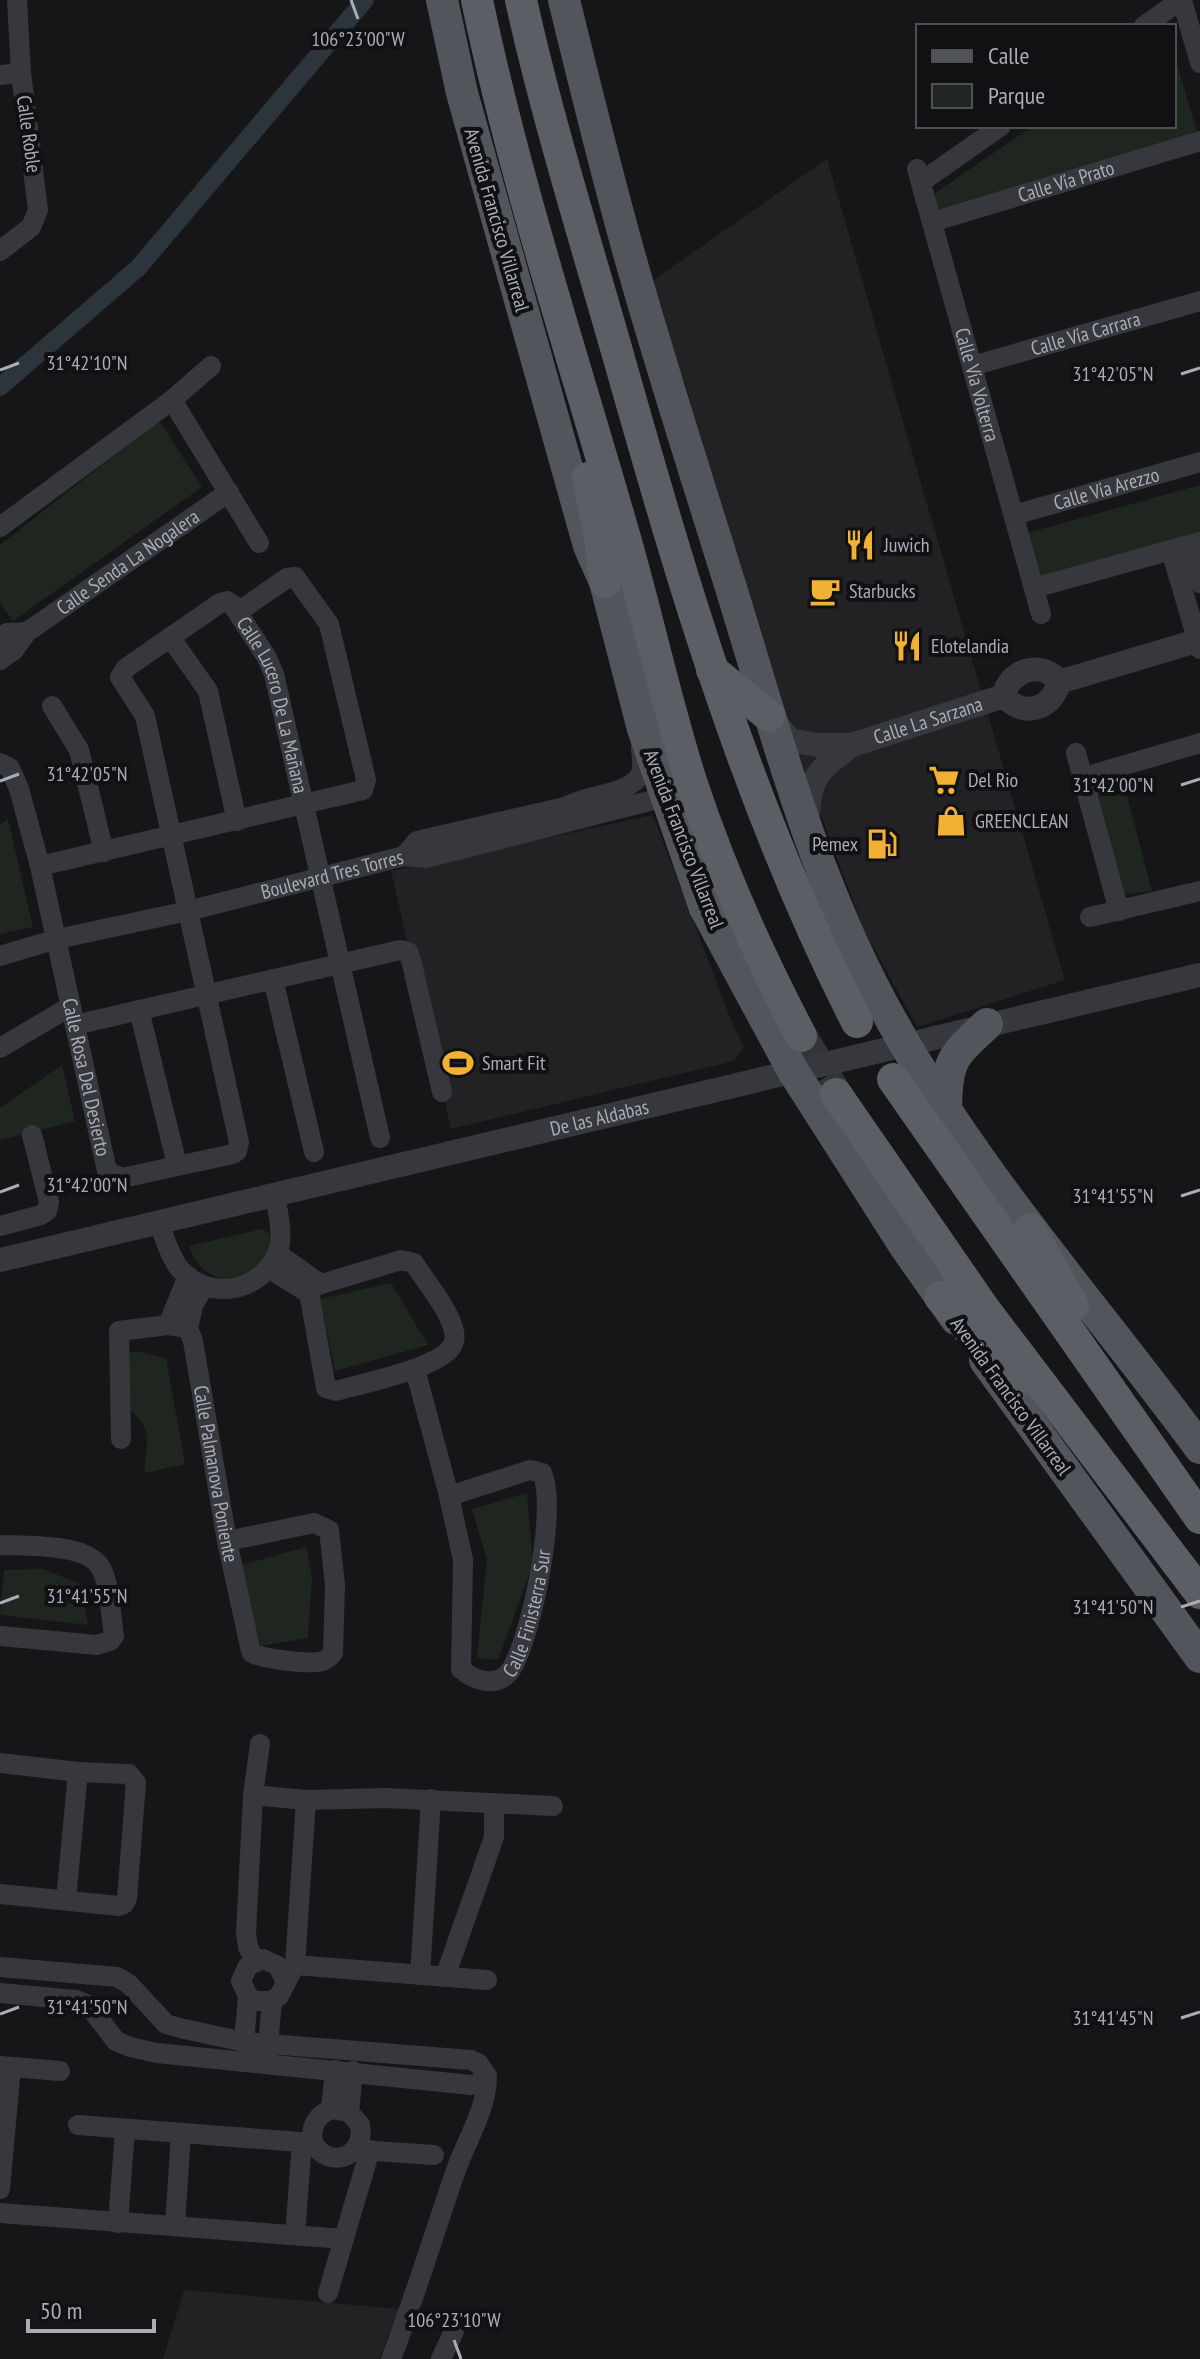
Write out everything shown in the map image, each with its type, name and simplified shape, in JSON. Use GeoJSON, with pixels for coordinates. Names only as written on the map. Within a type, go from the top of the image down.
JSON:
{"type":"FeatureCollection","features":[{"type":"Feature","properties":{"kind":"highway","name":"Avenida Francisco Villarreal"},"geometry":{"type":"LineString","coordinates":[[477,0],[509,130],[692,783],[740,908],[801,1036]]}},
{"type":"Feature","properties":{"kind":"highway"},"geometry":{"type":"LineString","coordinates":[[521,0],[549,115],[674,556],[711,670],[755,794],[803,912],[857,1022]]}},
{"type":"Feature","properties":{"kind":"highway"},"geometry":{"type":"LineString","coordinates":[[563,325],[571,392],[600,537],[605,582]]}},
{"type":"Feature","properties":{"kind":"highway"},"geometry":{"type":"LineString","coordinates":[[711,670],[769,716]]}},
{"type":"Feature","properties":{"kind":"highway"},"geometry":{"type":"LineString","coordinates":[[893,1079],[1200,1518]]}},
{"type":"Feature","properties":{"kind":"highway","name":"Avenida Francisco Villarreal"},"geometry":{"type":"LineString","coordinates":[[836,1094],[985,1310],[1200,1593]]}},
{"type":"Feature","properties":{"kind":"highway"},"geometry":{"type":"LineString","coordinates":[[1030,1229],[1167,1473]]}},
{"type":"Feature","properties":{"kind":"highway"},"geometry":{"type":"LineString","coordinates":[[940,1297],[1047,1416],[1129,1497]]}},
{"type":"Feature","properties":{"kind":"main road","name":"Avenida Francisco Villarreal"},"geometry":{"type":"LineString","coordinates":[[442,0],[462,93],[589,546],[605,582],[643,729],[705,908],[793,1071],[904,1245],[1200,1657]]}},
{"type":"Feature","properties":{"kind":"main road"},"geometry":{"type":"LineString","coordinates":[[564,0],[630,256],[769,716],[806,833],[849,937],[905,1043],[946,1108],[1030,1229],[1140,1366],[1200,1448]]}},
{"type":"Feature","properties":{"kind":"main road"},"geometry":{"type":"LineString","coordinates":[[946,1108],[947,1075],[955,1054],[987,1024]]}},
{"type":"Feature","properties":{"kind":"street","name":"Calle Roble"},"geometry":{"type":"LineString","coordinates":[[0,251],[31,227],[38,210],[10,74],[17,0]]}},
{"type":"Feature","properties":{"kind":"street"},"geometry":{"type":"LineString","coordinates":[[1147,24],[1181,0],[1200,63]]}},
{"type":"Feature","properties":{"kind":"street","name":"Calle Vía Volterra"},"geometry":{"type":"LineString","coordinates":[[998,128],[919,176],[1041,614]]}},
{"type":"Feature","properties":{"kind":"street","name":"Calle Vía Prato"},"geometry":{"type":"LineString","coordinates":[[932,222],[1200,141]]}},
{"type":"Feature","properties":{"kind":"street","name":"Calle Vía Carrara"},"geometry":{"type":"LineString","coordinates":[[972,366],[1200,301]]}},
{"type":"Feature","properties":{"kind":"street"},"geometry":{"type":"LineString","coordinates":[[0,527],[172,400],[211,366]]}},
{"type":"Feature","properties":{"kind":"street"},"geometry":{"type":"LineString","coordinates":[[172,400],[259,543]]}},
{"type":"Feature","properties":{"kind":"street","name":"Calle Vía Arezzo"},"geometry":{"type":"LineString","coordinates":[[1014,515],[1200,462]]}},
{"type":"Feature","properties":{"kind":"street","name":"Calle Senda La Nogalera"},"geometry":{"type":"LineString","coordinates":[[0,660],[14,650],[9,631],[229,492]]}},
{"type":"Feature","properties":{"kind":"street"},"geometry":{"type":"LineString","coordinates":[[1034,588],[1187,546]]}},
{"type":"Feature","properties":{"kind":"street"},"geometry":{"type":"LineString","coordinates":[[1187,546],[1200,583]]}},
{"type":"Feature","properties":{"kind":"street"},"geometry":{"type":"LineString","coordinates":[[1187,546],[1199,643]]}},
{"type":"Feature","properties":{"kind":"street"},"geometry":{"type":"LineString","coordinates":[[40,866],[356,794],[366,786],[329,624],[295,577],[287,578],[238,612]]}},
{"type":"Feature","properties":{"kind":"street","name":"Calle Lucero De La Mañana"},"geometry":{"type":"LineString","coordinates":[[188,911],[145,716],[120,677],[126,668],[227,601],[238,612],[274,674],[380,1138]]}},
{"type":"Feature","properties":{"kind":"street"},"geometry":{"type":"LineString","coordinates":[[170,637],[208,691],[237,821]]}},
{"type":"Feature","properties":{"kind":"street","name":"Calle La Sarzana"},"geometry":{"type":"LineString","coordinates":[[1059,682],[1199,643]]}},
{"type":"Feature","properties":{"kind":"street","name":"Calle La Sarzana"},"geometry":{"type":"LineString","coordinates":[[769,716],[790,740],[817,745],[852,745],[1004,696],[1011,680],[1027,670],[1046,671],[1059,682]]}},
{"type":"Feature","properties":{"kind":"street","name":"Calle La Sarzana"},"geometry":{"type":"LineString","coordinates":[[1004,696],[1016,707],[1033,709],[1048,703],[1059,682]]}},
{"type":"Feature","properties":{"kind":"street"},"geometry":{"type":"LineString","coordinates":[[52,706],[79,750],[104,852]]}},
{"type":"Feature","properties":{"kind":"street"},"geometry":{"type":"LineString","coordinates":[[567,814],[578,799],[627,788],[635,782],[643,769],[643,729]]}},
{"type":"Feature","properties":{"kind":"street"},"geometry":{"type":"LineString","coordinates":[[1081,778],[1200,743]]}},
{"type":"Feature","properties":{"kind":"street","name":"Calle La Sarzana"},"geometry":{"type":"LineString","coordinates":[[806,833],[813,781],[822,768],[852,745]]}},
{"type":"Feature","properties":{"kind":"street"},"geometry":{"type":"LineString","coordinates":[[1076,753],[1119,911]]}},
{"type":"Feature","properties":{"kind":"street","name":"Calle Rosa Del Desierto"},"geometry":{"type":"LineString","coordinates":[[0,763],[10,768],[19,789],[57,939],[107,1171],[117,1178],[233,1154],[239,1147],[188,911]]}},
{"type":"Feature","properties":{"kind":"street","name":"Boulevard Tres Torres"},"geometry":{"type":"LineString","coordinates":[[0,956],[57,939],[188,911],[404,856],[426,858],[567,814],[665,797]]}},
{"type":"Feature","properties":{"kind":"street"},"geometry":{"type":"LineString","coordinates":[[1090,917],[1200,891]]}},
{"type":"Feature","properties":{"kind":"street"},"geometry":{"type":"LineString","coordinates":[[0,1048],[73,1015],[139,1010],[400,950],[408,952],[442,1092]]}},
{"type":"Feature","properties":{"kind":"street","name":"De las Aldabas"},"geometry":{"type":"LineString","coordinates":[[0,1260],[1200,975]]}},
{"type":"Feature","properties":{"kind":"street"},"geometry":{"type":"LineString","coordinates":[[273,979],[314,1152]]}},
{"type":"Feature","properties":{"kind":"street"},"geometry":{"type":"LineString","coordinates":[[139,1010],[177,1165]]}},
{"type":"Feature","properties":{"kind":"street"},"geometry":{"type":"LineString","coordinates":[[0,1226],[47,1211],[49,1202],[32,1135]]}},
{"type":"Feature","properties":{"kind":"street"},"geometry":{"type":"LineString","coordinates":[[159,1223],[172,1259],[196,1281],[215,1290],[231,1289],[256,1281],[273,1261],[279,1221],[275,1195]]}},
{"type":"Feature","properties":{"kind":"street"},"geometry":{"type":"LineString","coordinates":[[273,1261],[318,1286],[401,1260],[410,1261],[451,1321],[455,1341],[448,1351],[415,1369],[336,1391],[326,1388],[318,1286]]}},
{"type":"Feature","properties":{"kind":"street"},"geometry":{"type":"LineString","coordinates":[[121,1439],[117,1334],[122,1329],[178,1326],[196,1281]]}},
{"type":"Feature","properties":{"kind":"street","name":"Calle Palmanova Poniente"},"geometry":{"type":"LineString","coordinates":[[178,1326],[193,1341],[227,1541],[252,1653],[318,1662],[333,1653],[335,1585],[329,1530],[314,1523],[227,1541]]}},
{"type":"Feature","properties":{"kind":"street","name":"Calle Finisterra Sur"},"geometry":{"type":"LineString","coordinates":[[415,1369],[463,1560],[461,1669],[472,1678],[497,1680],[509,1672],[520,1651],[548,1526],[546,1482],[542,1473],[530,1470],[449,1496]]}},
{"type":"Feature","properties":{"kind":"street"},"geometry":{"type":"LineString","coordinates":[[0,1545],[66,1549],[97,1563],[105,1576],[114,1636],[110,1641],[97,1645],[0,1636]]}},
{"type":"Feature","properties":{"kind":"street"},"geometry":{"type":"LineString","coordinates":[[255,1961],[246,1933],[253,1795],[260,1744]]}},
{"type":"Feature","properties":{"kind":"street"},"geometry":{"type":"LineString","coordinates":[[0,1763],[129,1774],[136,1783],[124,1904],[0,1894]]}},
{"type":"Feature","properties":{"kind":"street"},"geometry":{"type":"LineString","coordinates":[[66,1900],[78,1772]]}},
{"type":"Feature","properties":{"kind":"street"},"geometry":{"type":"LineString","coordinates":[[253,1795],[306,1800],[431,1799],[553,1806]]}},
{"type":"Feature","properties":{"kind":"street"},"geometry":{"type":"LineString","coordinates":[[420,1975],[431,1799]]}},
{"type":"Feature","properties":{"kind":"street"},"geometry":{"type":"LineString","coordinates":[[248,1996],[263,2003],[272,2001],[279,1996],[290,1973],[306,1800]]}},
{"type":"Feature","properties":{"kind":"street"},"geometry":{"type":"LineString","coordinates":[[445,1977],[494,1837],[494,1803]]}},
{"type":"Feature","properties":{"kind":"street"},"geometry":{"type":"LineString","coordinates":[[244,2042],[248,1996],[241,1981],[243,1973],[255,1961],[263,1959],[290,1973],[420,1975],[487,1980]]}},
{"type":"Feature","properties":{"kind":"street"},"geometry":{"type":"LineString","coordinates":[[0,1967],[117,1977],[129,1984],[166,2024],[244,2042],[267,2054],[344,2071],[471,2085],[481,2083],[487,2076]]}},
{"type":"Feature","properties":{"kind":"street"},"geometry":{"type":"LineString","coordinates":[[88,2005],[96,1976]]}},
{"type":"Feature","properties":{"kind":"street"},"geometry":{"type":"LineString","coordinates":[[0,1993],[76,2000],[88,2005],[116,2041],[157,2053],[471,2060],[479,2064],[487,2076],[484,2100],[456,2171],[397,2357]]}},
{"type":"Feature","properties":{"kind":"street"},"geometry":{"type":"LineString","coordinates":[[267,2054],[272,2001]]}},
{"type":"Feature","properties":{"kind":"street"},"geometry":{"type":"LineString","coordinates":[[157,2053],[166,2024]]}},
{"type":"Feature","properties":{"kind":"street"},"geometry":{"type":"LineString","coordinates":[[0,2189],[5,2067],[60,2071]]}},
{"type":"Feature","properties":{"kind":"street"},"geometry":{"type":"LineString","coordinates":[[340,2110],[344,2071]]}},
{"type":"Feature","properties":{"kind":"street"},"geometry":{"type":"LineString","coordinates":[[295,2235],[313,2126],[317,2118],[340,2110]]}},
{"type":"Feature","properties":{"kind":"street"},"geometry":{"type":"LineString","coordinates":[[328,2293],[344,2239],[363,2150],[360,2125],[340,2110]]}},
{"type":"Feature","properties":{"kind":"street"},"geometry":{"type":"LineString","coordinates":[[78,2125],[308,2143],[333,2159],[342,2159],[363,2150],[434,2155]]}},
{"type":"Feature","properties":{"kind":"street"},"geometry":{"type":"LineString","coordinates":[[118,2223],[125,2129]]}},
{"type":"Feature","properties":{"kind":"street"},"geometry":{"type":"LineString","coordinates":[[175,2226],[181,2133]]}},
{"type":"Feature","properties":{"kind":"street"},"geometry":{"type":"LineString","coordinates":[[0,2213],[344,2239]]}},
{"type":"Feature","properties":{"kind":"street"},"geometry":{"type":"LineString","coordinates":[[441,2359],[454,2331]]}},
{"type":"Feature","properties":{"kind":"shaded area"},"geometry":{"type":"Polygon","coordinates":[[[827,159],[1065,980],[917,1027],[865,932],[820,813],[765,659],[684,381],[664,340],[645,286],[827,159]]]}},
{"type":"Feature","properties":{"kind":"shaded area"},"geometry":{"type":"Polygon","coordinates":[[[653,815],[744,1047],[734,1061],[451,1129],[391,871],[653,815]]]}},
{"type":"Feature","properties":{"kind":"shaded area"},"geometry":{"type":"Polygon","coordinates":[[[184,2290],[399,2309],[379,2359],[163,2359],[184,2290]]]}},
{"type":"Feature","properties":{"kind":"green space"},"geometry":{"type":"Polygon","coordinates":[[[1176,61],[1198,135],[933,211],[929,197],[1030,128],[1176,128],[1176,61]]]}},
{"type":"Feature","properties":{"kind":"green space"},"geometry":{"type":"Polygon","coordinates":[[[159,420],[202,487],[13,621],[0,603],[0,545],[159,420]]]}},
{"type":"Feature","properties":{"kind":"green space"},"geometry":{"type":"Polygon","coordinates":[[[1200,485],[1200,532],[1168,545],[1038,581],[1027,533],[1200,485]]]}},
{"type":"Feature","properties":{"kind":"green space"},"geometry":{"type":"Polygon","coordinates":[[[1123,781],[1152,891],[1118,896],[1086,791],[1123,781]]]}},
{"type":"Feature","properties":{"kind":"green space"},"geometry":{"type":"Polygon","coordinates":[[[8,819],[33,927],[0,934],[0,824],[8,819]]]}},
{"type":"Feature","properties":{"kind":"green space"},"geometry":{"type":"Polygon","coordinates":[[[62,1065],[75,1121],[0,1140],[0,1108],[62,1065]]]}},
{"type":"Feature","properties":{"kind":"green space"},"geometry":{"type":"Polygon","coordinates":[[[262,1229],[269,1233],[269,1249],[264,1262],[240,1278],[226,1279],[211,1275],[199,1264],[189,1246],[262,1229]]]}},
{"type":"Feature","properties":{"kind":"green space"},"geometry":{"type":"Polygon","coordinates":[[[391,1283],[428,1345],[335,1371],[320,1299],[391,1283]]]}},
{"type":"Feature","properties":{"kind":"green space"},"geometry":{"type":"Polygon","coordinates":[[[135,1351],[166,1358],[185,1464],[145,1473],[146,1433],[130,1410],[128,1354],[135,1351]]]}},
{"type":"Feature","properties":{"kind":"green space"},"geometry":{"type":"Polygon","coordinates":[[[527,1493],[533,1564],[498,1660],[477,1658],[487,1560],[472,1509],[527,1493]]]}},
{"type":"Feature","properties":{"kind":"green space"},"geometry":{"type":"Polygon","coordinates":[[[306,1547],[312,1578],[308,1638],[261,1646],[241,1565],[306,1547]]]}},
{"type":"Feature","properties":{"kind":"green space"},"geometry":{"type":"Polygon","coordinates":[[[43,1569],[80,1584],[88,1625],[0,1615],[4,1570],[43,1569]]]}},
{"type":"Feature","properties":{"kind":"waterway"},"geometry":{"type":"LineString","coordinates":[[0,387],[138,268],[365,0]]}},
{"type":"Feature","properties":{"kind":"tunnel"},"geometry":{"type":"LineString","coordinates":[[801,1036],[836,1094]]}},
{"type":"Feature","properties":{"kind":"place","name":"Juwich"},"geometry":{"type":"Point","coordinates":[860,545]}},
{"type":"Feature","properties":{"kind":"place","name":"Starbucks"},"geometry":{"type":"Point","coordinates":[825,591]}},
{"type":"Feature","properties":{"kind":"place","name":"Elotelandia"},"geometry":{"type":"Point","coordinates":[907,646]}},
{"type":"Feature","properties":{"kind":"place","name":"Del Rio"},"geometry":{"type":"Point","coordinates":[944,780]}},
{"type":"Feature","properties":{"kind":"place","name":"GREENCLEAN"},"geometry":{"type":"Point","coordinates":[951,821]}},
{"type":"Feature","properties":{"kind":"place","name":"Pemex"},"geometry":{"type":"Point","coordinates":[882,844]}},
{"type":"Feature","properties":{"kind":"place","name":"Smart Fit"},"geometry":{"type":"Point","coordinates":[458,1063]}}]}
